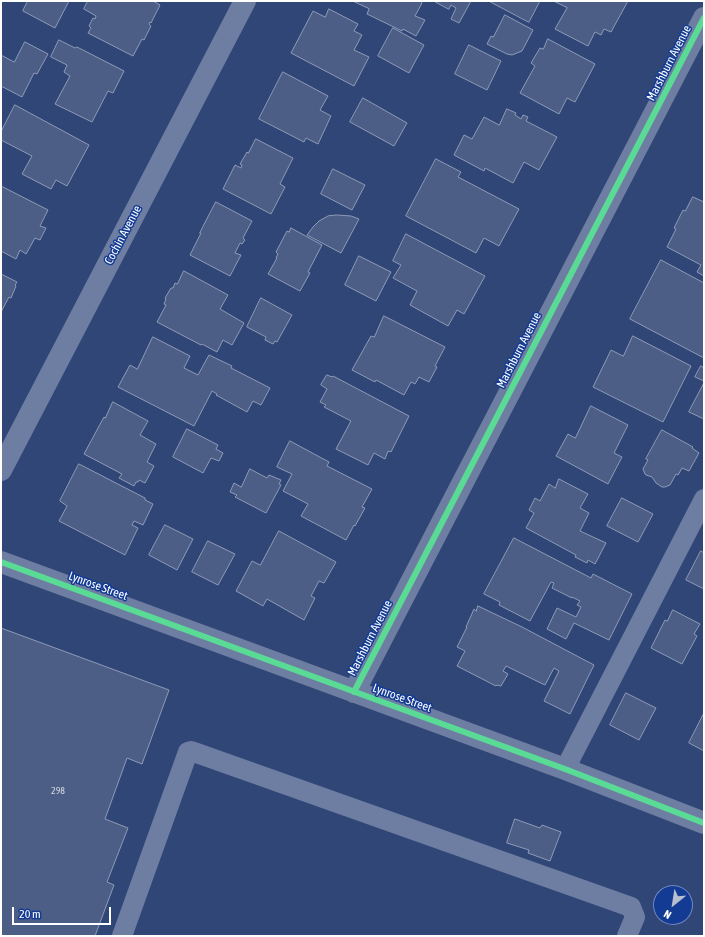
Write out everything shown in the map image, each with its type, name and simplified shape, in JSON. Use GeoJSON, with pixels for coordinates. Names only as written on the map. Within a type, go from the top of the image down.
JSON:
{"type":"FeatureCollection","features":[{"type":"Feature","properties":{"kind":"street","name":"Cochin Avenue"},"geometry":{"type":"LineString","coordinates":[[1,470],[245,1]]}},
{"type":"Feature","properties":{"kind":"street","name":"Marshburn Avenue"},"geometry":{"type":"LineString","coordinates":[[354,692],[704,18]]}},
{"type":"Feature","properties":{"kind":"street","name":"Lynrose Street"},"geometry":{"type":"LineString","coordinates":[[1,562],[565,769],[704,823]]}},
{"type":"Feature","properties":{"kind":"lane"},"geometry":{"type":"LineString","coordinates":[[565,769],[704,499]]}},
{"type":"Feature","properties":{"kind":"lane"},"geometry":{"type":"LineString","coordinates":[[122,936],[188,752],[191,751],[631,908],[635,918],[627,936]]}},
{"type":"Feature","properties":{"kind":"building"},"geometry":{"type":"Polygon","coordinates":[[[28,1],[69,1],[55,28],[23,11],[28,1]]]}},
{"type":"Feature","properties":{"kind":"building"},"geometry":{"type":"Polygon","coordinates":[[[88,1],[153,1],[160,5],[151,23],[150,22],[149,24],[151,26],[144,40],[142,39],[133,56],[88,33],[91,28],[89,26],[93,18],[95,19],[96,16],[84,9],[88,1]]]}},
{"type":"Feature","properties":{"kind":"building"},"geometry":{"type":"Polygon","coordinates":[[[353,1],[420,1],[422,3],[415,16],[425,20],[416,36],[367,14],[369,9],[353,1]]]}},
{"type":"Feature","properties":{"kind":"building"},"geometry":{"type":"Polygon","coordinates":[[[434,1],[471,1],[459,23],[451,19],[456,8],[451,5],[449,9],[434,1]]]}},
{"type":"Feature","properties":{"kind":"building"},"geometry":{"type":"Polygon","coordinates":[[[489,1],[540,1],[529,22],[489,1]]]}},
{"type":"Feature","properties":{"kind":"building"},"geometry":{"type":"Polygon","coordinates":[[[554,1],[628,1],[611,32],[604,29],[601,35],[595,32],[588,46],[555,29],[567,8],[554,1]]]}},
{"type":"Feature","properties":{"kind":"building"},"geometry":{"type":"Polygon","coordinates":[[[329,9],[358,24],[354,31],[362,35],[354,50],[369,57],[354,86],[291,53],[313,11],[325,17],[329,9]]]}},
{"type":"Feature","properties":{"kind":"building"},"geometry":{"type":"Polygon","coordinates":[[[505,15],[533,30],[522,51],[512,55],[487,44],[491,36],[493,37],[505,15]]]}},
{"type":"Feature","properties":{"kind":"building"},"geometry":{"type":"Polygon","coordinates":[[[393,28],[424,45],[409,73],[378,56],[393,28]]]}},
{"type":"Feature","properties":{"kind":"building"},"geometry":{"type":"Polygon","coordinates":[[[548,39],[595,64],[575,102],[567,98],[559,114],[520,93],[535,66],[531,63],[540,48],[543,49],[548,39]]]}},
{"type":"Feature","properties":{"kind":"building"},"geometry":{"type":"Polygon","coordinates":[[[59,40],[75,48],[77,47],[124,71],[113,93],[108,91],[92,122],[55,104],[70,76],[64,72],[67,65],[51,57],[59,40]]]}},
{"type":"Feature","properties":{"kind":"building"},"geometry":{"type":"Polygon","coordinates":[[[25,42],[48,54],[37,74],[34,73],[22,97],[1,86],[1,55],[14,62],[25,42]]]}},
{"type":"Feature","properties":{"kind":"building"},"geometry":{"type":"Polygon","coordinates":[[[469,45],[501,61],[487,90],[455,74],[469,45]]]}},
{"type":"Feature","properties":{"kind":"building"},"geometry":{"type":"Polygon","coordinates":[[[283,72],[328,96],[320,110],[331,116],[318,144],[306,138],[304,142],[259,119],[283,72]]]}},
{"type":"Feature","properties":{"kind":"building"},"geometry":{"type":"Polygon","coordinates":[[[363,98],[407,123],[394,146],[350,122],[363,98]]]}},
{"type":"Feature","properties":{"kind":"building"},"geometry":{"type":"Polygon","coordinates":[[[15,105],[89,145],[67,186],[56,180],[51,189],[22,174],[32,156],[1,140],[1,132],[15,105]]]}},
{"type":"Feature","properties":{"kind":"building"},"geometry":{"type":"Polygon","coordinates":[[[507,109],[516,113],[515,115],[521,119],[523,115],[528,117],[526,121],[557,137],[539,170],[524,162],[513,183],[485,168],[484,171],[454,155],[464,135],[472,139],[484,117],[499,125],[507,109]]]}},
{"type":"Feature","properties":{"kind":"building"},"geometry":{"type":"Polygon","coordinates":[[[256,139],[293,158],[280,184],[285,187],[271,214],[223,189],[235,165],[241,168],[242,165],[240,164],[256,139]]]}},
{"type":"Feature","properties":{"kind":"building"},"geometry":{"type":"Polygon","coordinates":[[[436,159],[461,172],[458,177],[519,209],[499,246],[484,238],[476,253],[406,216],[436,159]]]}},
{"type":"Feature","properties":{"kind":"building"},"geometry":{"type":"Polygon","coordinates":[[[333,169],[365,185],[352,210],[321,194],[333,169]]]}},
{"type":"Feature","properties":{"kind":"building"},"geometry":{"type":"Polygon","coordinates":[[[1,186],[48,210],[40,226],[46,228],[40,240],[35,238],[26,254],[20,250],[16,259],[1,251],[1,186]]]}},
{"type":"Feature","properties":{"kind":"building"},"geometry":{"type":"Polygon","coordinates":[[[693,197],[704,202],[704,276],[697,272],[701,265],[667,247],[683,210],[685,211],[693,197]]]}},
{"type":"Feature","properties":{"kind":"building"},"geometry":{"type":"Polygon","coordinates":[[[216,202],[252,221],[243,238],[245,240],[242,244],[240,243],[235,253],[241,255],[230,276],[190,255],[216,202]]]}},
{"type":"Feature","properties":{"kind":"building"},"geometry":{"type":"Polygon","coordinates":[[[328,216],[351,216],[359,219],[341,253],[307,235],[319,221],[328,216]]]}},
{"type":"Feature","properties":{"kind":"building"},"geometry":{"type":"Polygon","coordinates":[[[291,228],[322,245],[308,272],[310,273],[300,291],[268,274],[277,258],[278,254],[276,252],[287,231],[289,232],[291,228]]]}},
{"type":"Feature","properties":{"kind":"building"},"geometry":{"type":"Polygon","coordinates":[[[406,234],[485,276],[464,314],[457,310],[448,326],[410,305],[417,291],[393,278],[401,265],[393,261],[406,234]]]}},
{"type":"Feature","properties":{"kind":"building"},"geometry":{"type":"Polygon","coordinates":[[[359,256],[391,272],[376,301],[345,285],[359,256]]]}},
{"type":"Feature","properties":{"kind":"building"},"geometry":{"type":"Polygon","coordinates":[[[661,260],[704,283],[704,358],[630,319],[661,260]]]}},
{"type":"Feature","properties":{"kind":"building"},"geometry":{"type":"Polygon","coordinates":[[[184,271],[228,295],[220,309],[244,323],[232,345],[223,340],[217,352],[157,322],[166,305],[164,304],[165,298],[175,283],[177,284],[184,271]]]}},
{"type":"Feature","properties":{"kind":"building"},"geometry":{"type":"Polygon","coordinates":[[[1,274],[17,282],[11,298],[9,297],[1,312],[1,274]]]}},
{"type":"Feature","properties":{"kind":"building"},"geometry":{"type":"Polygon","coordinates":[[[261,298],[292,315],[277,342],[275,341],[273,344],[265,340],[266,337],[247,327],[261,298]]]}},
{"type":"Feature","properties":{"kind":"building"},"geometry":{"type":"Polygon","coordinates":[[[384,316],[445,347],[429,382],[419,377],[415,384],[411,382],[404,395],[376,380],[375,382],[352,370],[371,336],[374,337],[384,316]]]}},
{"type":"Feature","properties":{"kind":"building"},"geometry":{"type":"Polygon","coordinates":[[[633,336],[691,366],[663,422],[593,387],[611,350],[623,356],[633,336]]]}},
{"type":"Feature","properties":{"kind":"building"},"geometry":{"type":"Polygon","coordinates":[[[153,337],[190,356],[184,368],[198,375],[209,355],[232,366],[231,368],[270,388],[261,405],[253,401],[247,412],[216,395],[217,394],[212,391],[194,426],[118,387],[130,365],[137,369],[153,337]]]}},
{"type":"Feature","properties":{"kind":"building"},"geometry":{"type":"Polygon","coordinates":[[[701,366],[704,368],[704,381],[695,377],[701,366]]]}},
{"type":"Feature","properties":{"kind":"building"},"geometry":{"type":"Polygon","coordinates":[[[327,375],[333,376],[409,416],[391,452],[388,451],[385,459],[374,453],[368,465],[336,449],[351,421],[324,407],[326,405],[320,402],[327,389],[321,385],[327,375]]]}},
{"type":"Feature","properties":{"kind":"building"},"geometry":{"type":"Polygon","coordinates":[[[704,383],[704,419],[689,412],[704,383]]]}},
{"type":"Feature","properties":{"kind":"building"},"geometry":{"type":"Polygon","coordinates":[[[113,402],[148,421],[140,435],[156,444],[147,462],[154,466],[145,483],[139,480],[134,486],[119,478],[122,474],[84,454],[113,402]]]}},
{"type":"Feature","properties":{"kind":"building"},"geometry":{"type":"Polygon","coordinates":[[[591,406],[628,425],[614,453],[622,457],[608,484],[556,456],[568,434],[575,438],[591,406]]]}},
{"type":"Feature","properties":{"kind":"building"},"geometry":{"type":"Polygon","coordinates":[[[187,429],[218,445],[216,449],[223,453],[219,461],[211,458],[203,473],[173,457],[187,429]]]}},
{"type":"Feature","properties":{"kind":"building"},"geometry":{"type":"Polygon","coordinates":[[[662,430],[693,447],[692,448],[699,453],[689,471],[682,468],[678,475],[676,474],[670,485],[665,487],[662,487],[656,483],[652,477],[646,475],[643,469],[648,460],[646,459],[662,430]]]}},
{"type":"Feature","properties":{"kind":"building"},"geometry":{"type":"Polygon","coordinates":[[[290,441],[329,462],[327,466],[372,489],[362,507],[365,508],[346,540],[301,516],[308,504],[283,491],[292,474],[277,467],[290,441]]]}},
{"type":"Feature","properties":{"kind":"building"},"geometry":{"type":"Polygon","coordinates":[[[79,464],[145,498],[145,500],[153,504],[143,525],[134,521],[132,525],[138,528],[125,555],[59,521],[67,506],[60,501],[79,464]]]}},
{"type":"Feature","properties":{"kind":"building"},"geometry":{"type":"Polygon","coordinates":[[[250,469],[267,478],[269,475],[281,480],[279,484],[281,485],[266,513],[235,497],[237,495],[230,492],[234,483],[241,487],[250,469]]]}},
{"type":"Feature","properties":{"kind":"building"},"geometry":{"type":"Polygon","coordinates":[[[559,479],[588,494],[580,508],[589,513],[580,531],[606,543],[595,564],[588,560],[587,563],[575,557],[576,555],[526,528],[534,513],[529,510],[535,498],[540,501],[549,484],[555,488],[559,479]]]}},
{"type":"Feature","properties":{"kind":"building"},"geometry":{"type":"Polygon","coordinates":[[[622,498],[653,514],[638,542],[607,526],[622,498]]]}},
{"type":"Feature","properties":{"kind":"building"},"geometry":{"type":"Polygon","coordinates":[[[165,525],[193,539],[177,570],[149,555],[165,525]]]}},
{"type":"Feature","properties":{"kind":"building"},"geometry":{"type":"Polygon","coordinates":[[[279,531],[336,562],[324,583],[319,581],[311,596],[315,598],[304,620],[267,599],[263,606],[236,591],[252,561],[260,565],[279,531]]]}},
{"type":"Feature","properties":{"kind":"building"},"geometry":{"type":"Polygon","coordinates":[[[514,538],[591,578],[593,574],[632,594],[609,640],[574,623],[566,639],[547,629],[557,608],[576,617],[581,607],[577,605],[580,601],[552,588],[554,583],[551,582],[530,621],[499,605],[500,602],[484,594],[514,538]]]}},
{"type":"Feature","properties":{"kind":"building"},"geometry":{"type":"Polygon","coordinates":[[[208,541],[235,554],[218,585],[192,572],[208,541]]]}},
{"type":"Feature","properties":{"kind":"building"},"geometry":{"type":"Polygon","coordinates":[[[701,551],[704,553],[704,589],[686,580],[701,551]]]}},
{"type":"Feature","properties":{"kind":"building"},"geometry":{"type":"Polygon","coordinates":[[[478,606],[522,627],[594,665],[570,714],[544,701],[559,671],[554,668],[545,685],[506,666],[503,671],[508,674],[501,686],[496,686],[457,666],[465,651],[457,647],[474,609],[476,611],[478,606]]]}},
{"type":"Feature","properties":{"kind":"building"},"geometry":{"type":"Polygon","coordinates":[[[673,610],[700,624],[694,634],[697,636],[682,664],[651,648],[665,620],[667,621],[673,610]]]}},
{"type":"Feature","properties":{"kind":"building"},"geometry":{"type":"Polygon","coordinates":[[[1,628],[169,690],[142,764],[127,758],[105,819],[128,828],[107,882],[114,885],[95,936],[1,936],[1,628]]]}},
{"type":"Feature","properties":{"kind":"building"},"geometry":{"type":"Polygon","coordinates":[[[626,693],[656,708],[639,740],[610,725],[626,693]]]}},
{"type":"Feature","properties":{"kind":"building"},"geometry":{"type":"Polygon","coordinates":[[[704,713],[704,751],[689,743],[704,713]]]}},
{"type":"Feature","properties":{"kind":"building"},"geometry":{"type":"Polygon","coordinates":[[[515,819],[540,828],[542,825],[561,832],[550,861],[528,853],[529,850],[507,843],[515,819]]]}},
{"type":"Feature","properties":{"kind":"cycle path"},"geometry":{"type":"LineString","coordinates":[[354,692],[704,18]]}},
{"type":"Feature","properties":{"kind":"cycle path"},"geometry":{"type":"LineString","coordinates":[[1,562],[565,769],[704,823]]}}]}
